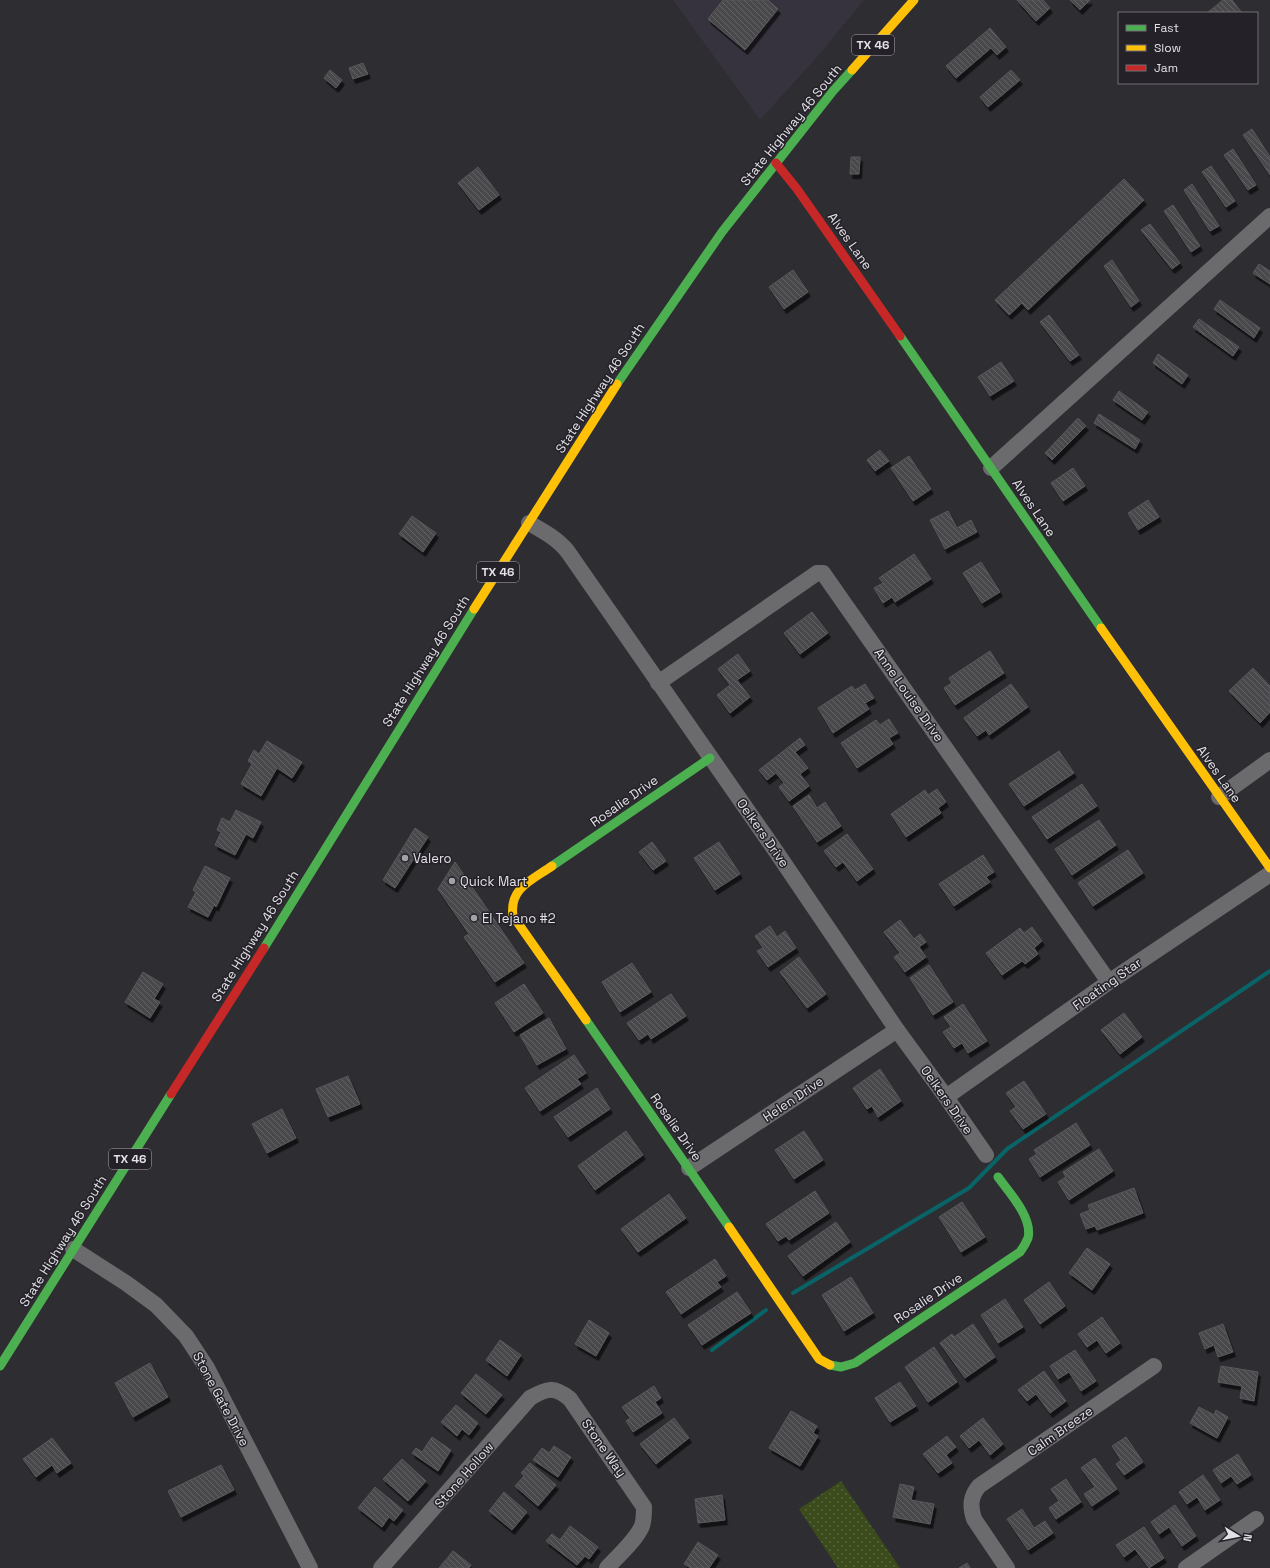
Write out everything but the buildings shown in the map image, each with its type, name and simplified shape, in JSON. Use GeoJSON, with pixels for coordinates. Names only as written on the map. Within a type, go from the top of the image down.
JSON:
{"type":"FeatureCollection","features":[{"type":"Feature","properties":{"kind":"street","name":"State Highway 46 South"},"geometry":{"type":"LineString","coordinates":[[0,1366],[303,885],[459,631],[529,523],[602,405],[674,299],[722,232],[833,91],[914,0]]}},
{"type":"Feature","properties":{"kind":"street","name":"Alves Lane"},"geometry":{"type":"LineString","coordinates":[[776,163],[798,189],[940,393],[1044,548],[1270,868]]}},
{"type":"Feature","properties":{"kind":"street"},"geometry":{"type":"LineString","coordinates":[[990,468],[1270,216]]}},
{"type":"Feature","properties":{"kind":"street","name":"Oelkers Drive"},"geometry":{"type":"LineString","coordinates":[[529,523],[562,544],[775,850],[897,1030],[946,1097],[986,1156]]}},
{"type":"Feature","properties":{"kind":"street","name":"Anne Louise Drive"},"geometry":{"type":"LineString","coordinates":[[658,683],[817,573],[823,573],[1109,982]]}},
{"type":"Feature","properties":{"kind":"street","name":"Rosalie Drive"},"geometry":{"type":"LineString","coordinates":[[710,758],[519,888],[513,897],[511,907],[513,916],[689,1168],[819,1359],[836,1368],[855,1363],[1020,1252],[1028,1236],[1026,1217],[998,1177]]}},
{"type":"Feature","properties":{"kind":"street"},"geometry":{"type":"LineString","coordinates":[[1219,797],[1270,760]]}},
{"type":"Feature","properties":{"kind":"street","name":"Floating Star"},"geometry":{"type":"LineString","coordinates":[[946,1097],[1109,982],[1270,874]]}},
{"type":"Feature","properties":{"kind":"street","name":"Helen Drive"},"geometry":{"type":"LineString","coordinates":[[689,1168],[897,1030]]}},
{"type":"Feature","properties":{"kind":"street","name":"Stone Gate Drive"},"geometry":{"type":"LineString","coordinates":[[73,1249],[126,1283],[156,1305],[186,1336],[207,1368],[310,1568]]}},
{"type":"Feature","properties":{"kind":"street","name":"Calm Breeze"},"geometry":{"type":"LineString","coordinates":[[1007,1568],[974,1519],[971,1501],[979,1486],[1154,1366]]}},
{"type":"Feature","properties":{"kind":"street","name":"Stone Way"},"geometry":{"type":"LineString","coordinates":[[551,1389],[561,1392],[570,1399],[644,1507],[642,1527],[607,1568]]}},
{"type":"Feature","properties":{"kind":"street","name":"Stone Hollow"},"geometry":{"type":"LineString","coordinates":[[382,1568],[530,1398],[551,1389]]}},
{"type":"Feature","properties":{"kind":"street"},"geometry":{"type":"LineString","coordinates":[[1186,1568],[1256,1519]]}},
{"type":"Feature","properties":{"kind":"shaded area"},"geometry":{"type":"Polygon","coordinates":[[[673,0],[864,0],[818,56],[760,120],[673,0]]]}},
{"type":"Feature","properties":{"kind":"green space"},"geometry":{"type":"Polygon","coordinates":[[[841,1481],[900,1568],[838,1568],[799,1509],[841,1481]]]}},
{"type":"Feature","properties":{"kind":"waterway"},"geometry":{"type":"LineString","coordinates":[[793,1293],[969,1188],[1007,1149],[1270,971]]}},
{"type":"Feature","properties":{"kind":"waterway"},"geometry":{"type":"LineString","coordinates":[[712,1350],[766,1310]]}},
{"type":"Feature","properties":{"kind":"traffic: fast"},"geometry":{"type":"LineString","coordinates":[[617,384],[722,232],[833,91],[852,70]]}},
{"type":"Feature","properties":{"kind":"traffic: fast"},"geometry":{"type":"LineString","coordinates":[[900,336],[1101,628]]}},
{"type":"Feature","properties":{"kind":"traffic: fast"},"geometry":{"type":"LineString","coordinates":[[264,948],[474,609]]}},
{"type":"Feature","properties":{"kind":"traffic: fast"},"geometry":{"type":"LineString","coordinates":[[552,866],[710,758]]}},
{"type":"Feature","properties":{"kind":"traffic: fast"},"geometry":{"type":"LineString","coordinates":[[586,1020],[729,1227]]}},
{"type":"Feature","properties":{"kind":"traffic: fast"},"geometry":{"type":"LineString","coordinates":[[0,1366],[171,1094]]}},
{"type":"Feature","properties":{"kind":"traffic: fast"},"geometry":{"type":"LineString","coordinates":[[830,1365],[841,1367],[855,1363],[1020,1252],[1028,1238],[1029,1230],[1027,1222],[1014,1198],[998,1177]]}},
{"type":"Feature","properties":{"kind":"traffic: slow"},"geometry":{"type":"LineString","coordinates":[[852,70],[914,0]]}},
{"type":"Feature","properties":{"kind":"traffic: slow"},"geometry":{"type":"LineString","coordinates":[[474,609],[617,384]]}},
{"type":"Feature","properties":{"kind":"traffic: slow"},"geometry":{"type":"LineString","coordinates":[[1101,628],[1270,868]]}},
{"type":"Feature","properties":{"kind":"traffic: slow"},"geometry":{"type":"LineString","coordinates":[[552,866],[530,881],[518,892],[513,906],[513,916],[586,1020]]}},
{"type":"Feature","properties":{"kind":"traffic: slow"},"geometry":{"type":"LineString","coordinates":[[729,1227],[819,1359],[830,1365]]}},
{"type":"Feature","properties":{"kind":"traffic: jam"},"geometry":{"type":"LineString","coordinates":[[776,163],[797,189],[900,336]]}},
{"type":"Feature","properties":{"kind":"traffic: jam"},"geometry":{"type":"LineString","coordinates":[[171,1094],[264,948]]}},
{"type":"Feature","properties":{"kind":"place","name":"Valero"},"geometry":{"type":"Point","coordinates":[405,858]}},
{"type":"Feature","properties":{"kind":"place","name":"Quick Mart"},"geometry":{"type":"Point","coordinates":[452,881]}},
{"type":"Feature","properties":{"kind":"place","name":"El Tejano #2"},"geometry":{"type":"Point","coordinates":[474,918]}}]}
